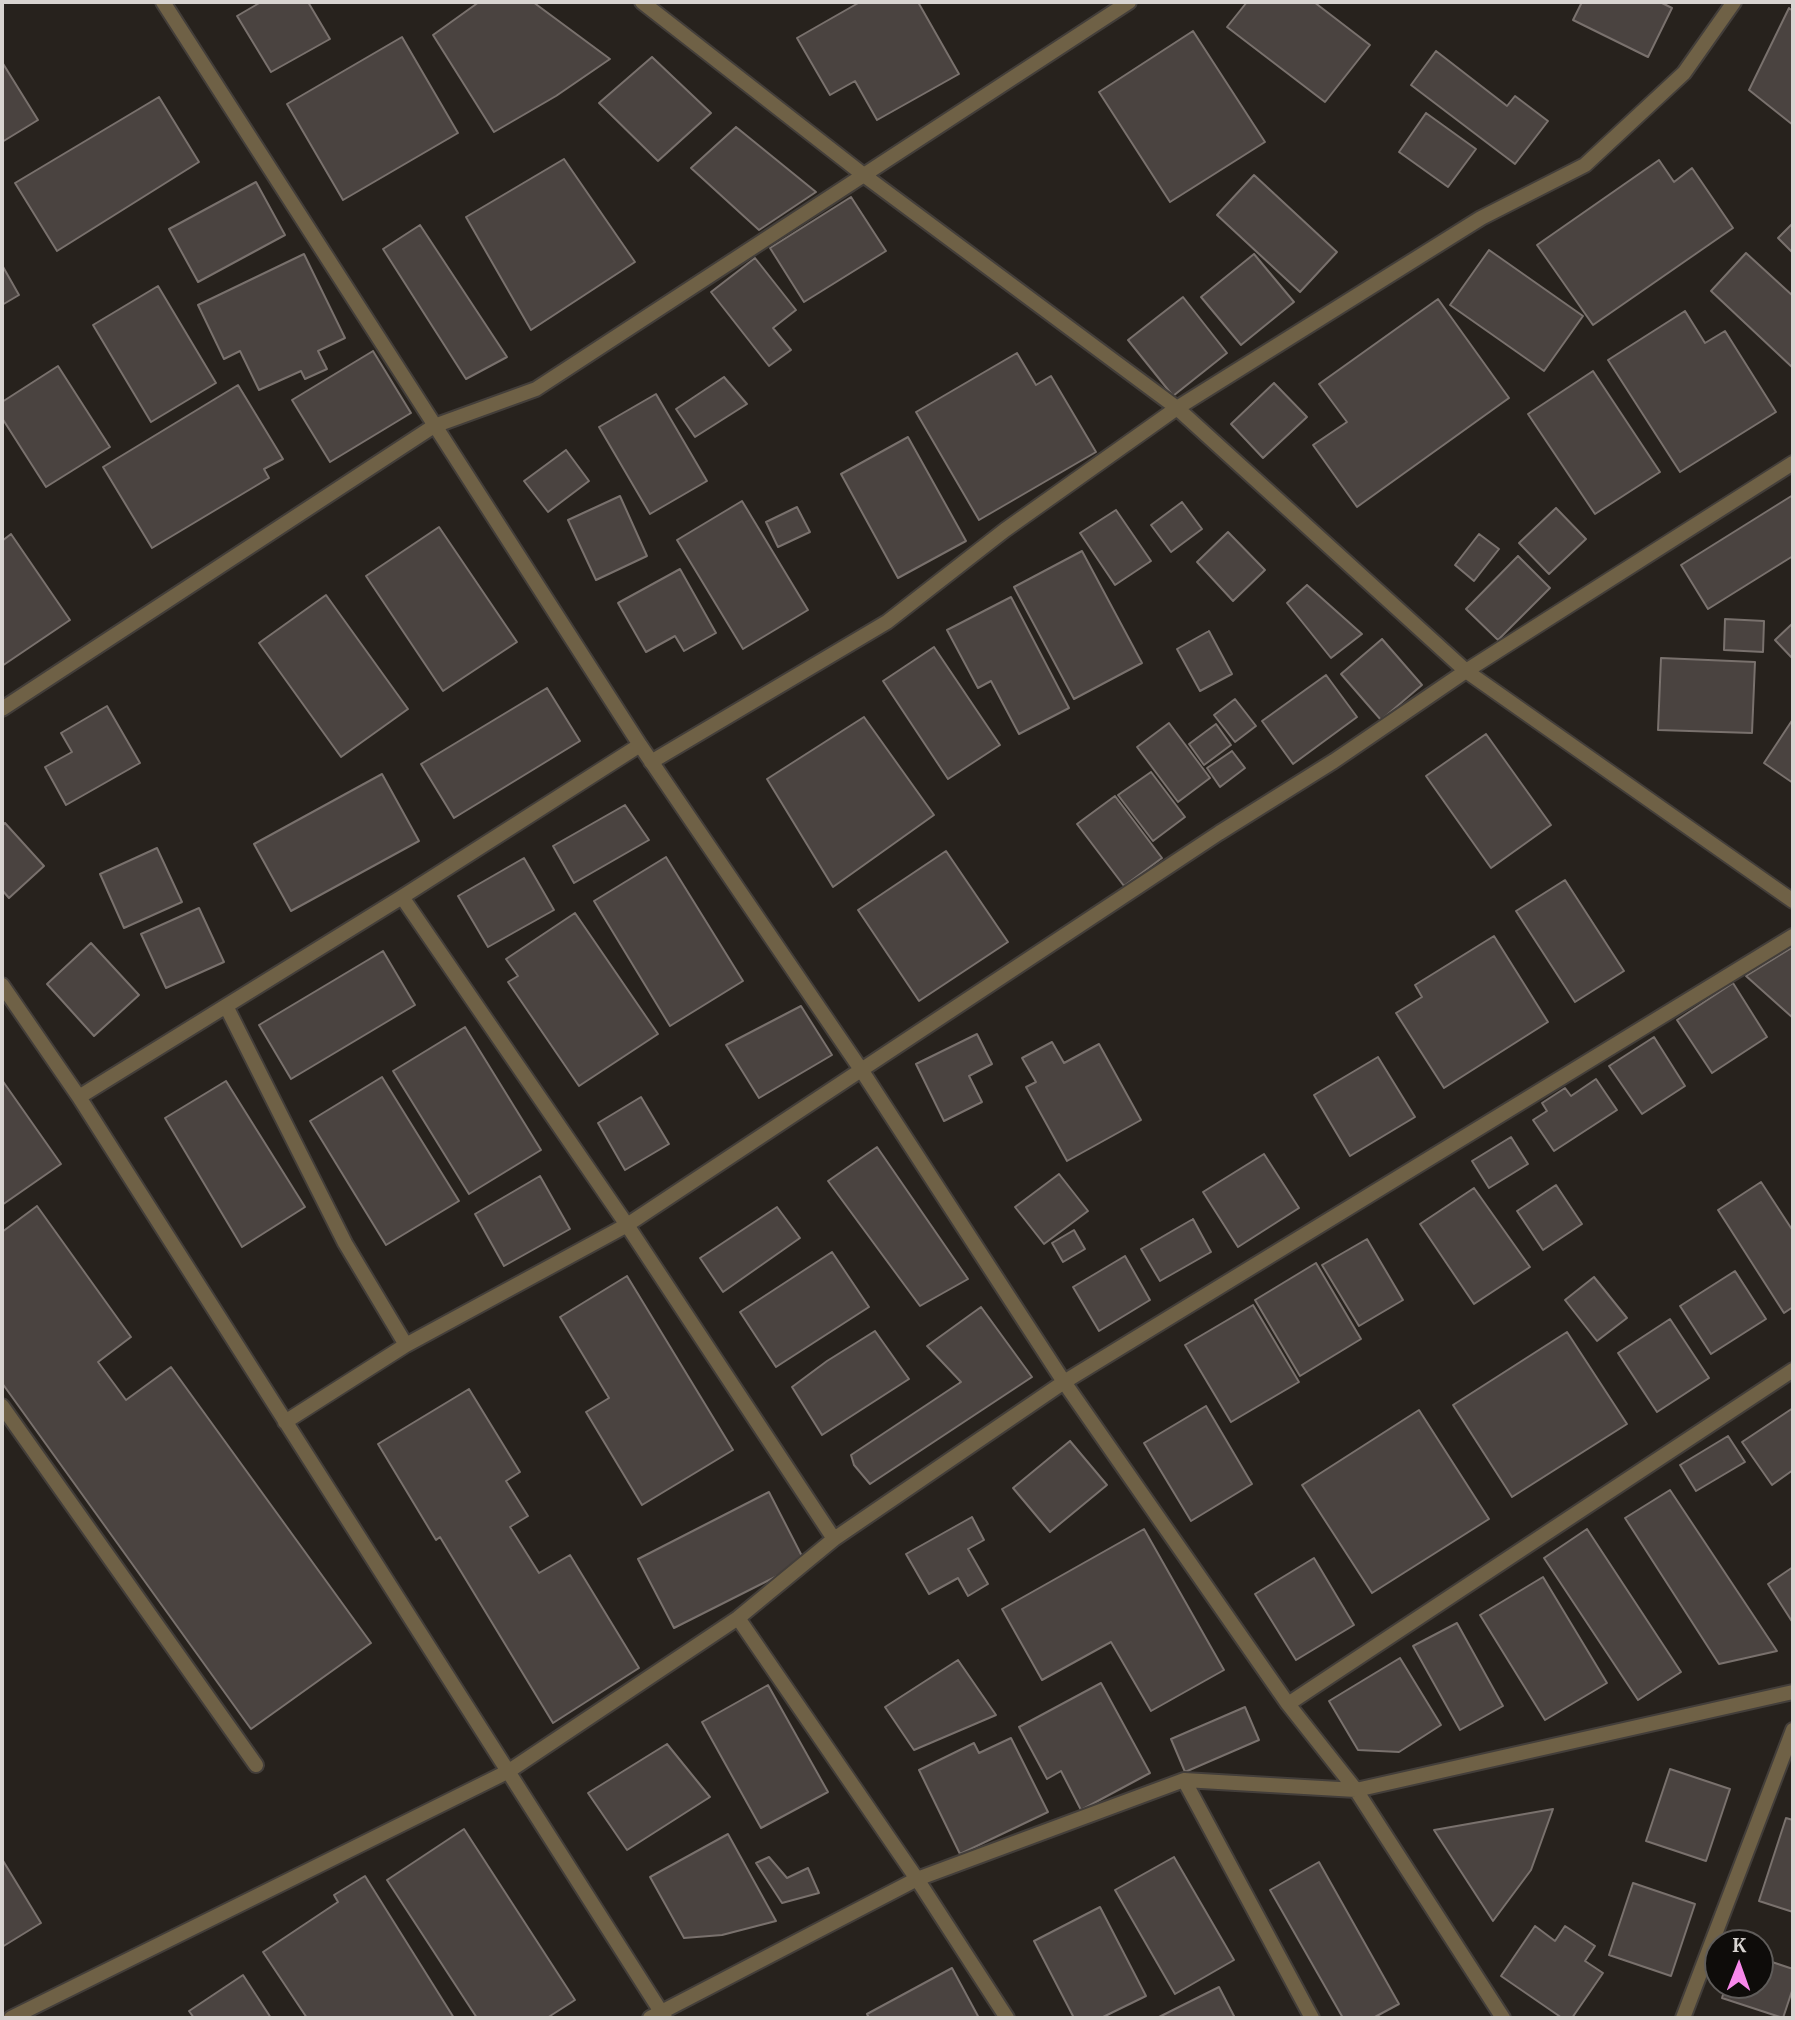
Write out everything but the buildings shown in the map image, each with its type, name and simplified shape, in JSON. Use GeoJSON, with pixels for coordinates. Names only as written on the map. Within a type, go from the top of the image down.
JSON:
{"type":"FeatureCollection","features":[{"type":"Feature","properties":{"kind":"street"},"geometry":{"type":"LineString","coordinates":[[163,2],[651,762],[862,1071],[1064,1382],[1288,1704],[1356,1790],[1503,2018]]}},
{"type":"Feature","properties":{"kind":"street"},"geometry":{"type":"LineString","coordinates":[[642,2],[865,176],[1177,408],[1466,671],[1793,901]]}},
{"type":"Feature","properties":{"kind":"street"},"geometry":{"type":"LineString","coordinates":[[2,709],[434,426],[536,389],[1129,2]]}},
{"type":"Feature","properties":{"kind":"street"},"geometry":{"type":"LineString","coordinates":[[651,762],[887,621],[1005,530],[1177,408],[1481,218],[1585,165],[1684,73],[1734,2]]}},
{"type":"Feature","properties":{"kind":"street"},"geometry":{"type":"LineString","coordinates":[[285,1422],[406,1345],[627,1225],[1219,832],[1334,761],[1466,671],[1793,463]]}},
{"type":"Feature","properties":{"kind":"street"},"geometry":{"type":"LineString","coordinates":[[79,1097],[402,897],[640,745]]}},
{"type":"Feature","properties":{"kind":"street"},"geometry":{"type":"LineString","coordinates":[[402,897],[627,1225],[834,1539]]}},
{"type":"Feature","properties":{"kind":"street"},"geometry":{"type":"LineString","coordinates":[[11,2018],[509,1771],[738,1618],[834,1539],[1064,1382],[1793,936]]}},
{"type":"Feature","properties":{"kind":"street"},"geometry":{"type":"LineString","coordinates":[[2,985],[79,1097],[509,1771],[659,2016],[918,1879],[1184,1780],[1356,1790],[1793,1692]]}},
{"type":"Feature","properties":{"kind":"street"},"geometry":{"type":"LineString","coordinates":[[226,1006],[345,1243],[406,1345]]}},
{"type":"Feature","properties":{"kind":"street"},"geometry":{"type":"LineString","coordinates":[[1288,1704],[1793,1370]]}},
{"type":"Feature","properties":{"kind":"street"},"geometry":{"type":"LineString","coordinates":[[2,1406],[256,1765]]}},
{"type":"Feature","properties":{"kind":"street"},"geometry":{"type":"LineString","coordinates":[[738,1618],[918,1879],[1007,2018]]}},
{"type":"Feature","properties":{"kind":"street"},"geometry":{"type":"LineString","coordinates":[[1684,2018],[1793,1730]]}},
{"type":"Feature","properties":{"kind":"street"},"geometry":{"type":"LineString","coordinates":[[1184,1780],[1312,2018]]}}]}
